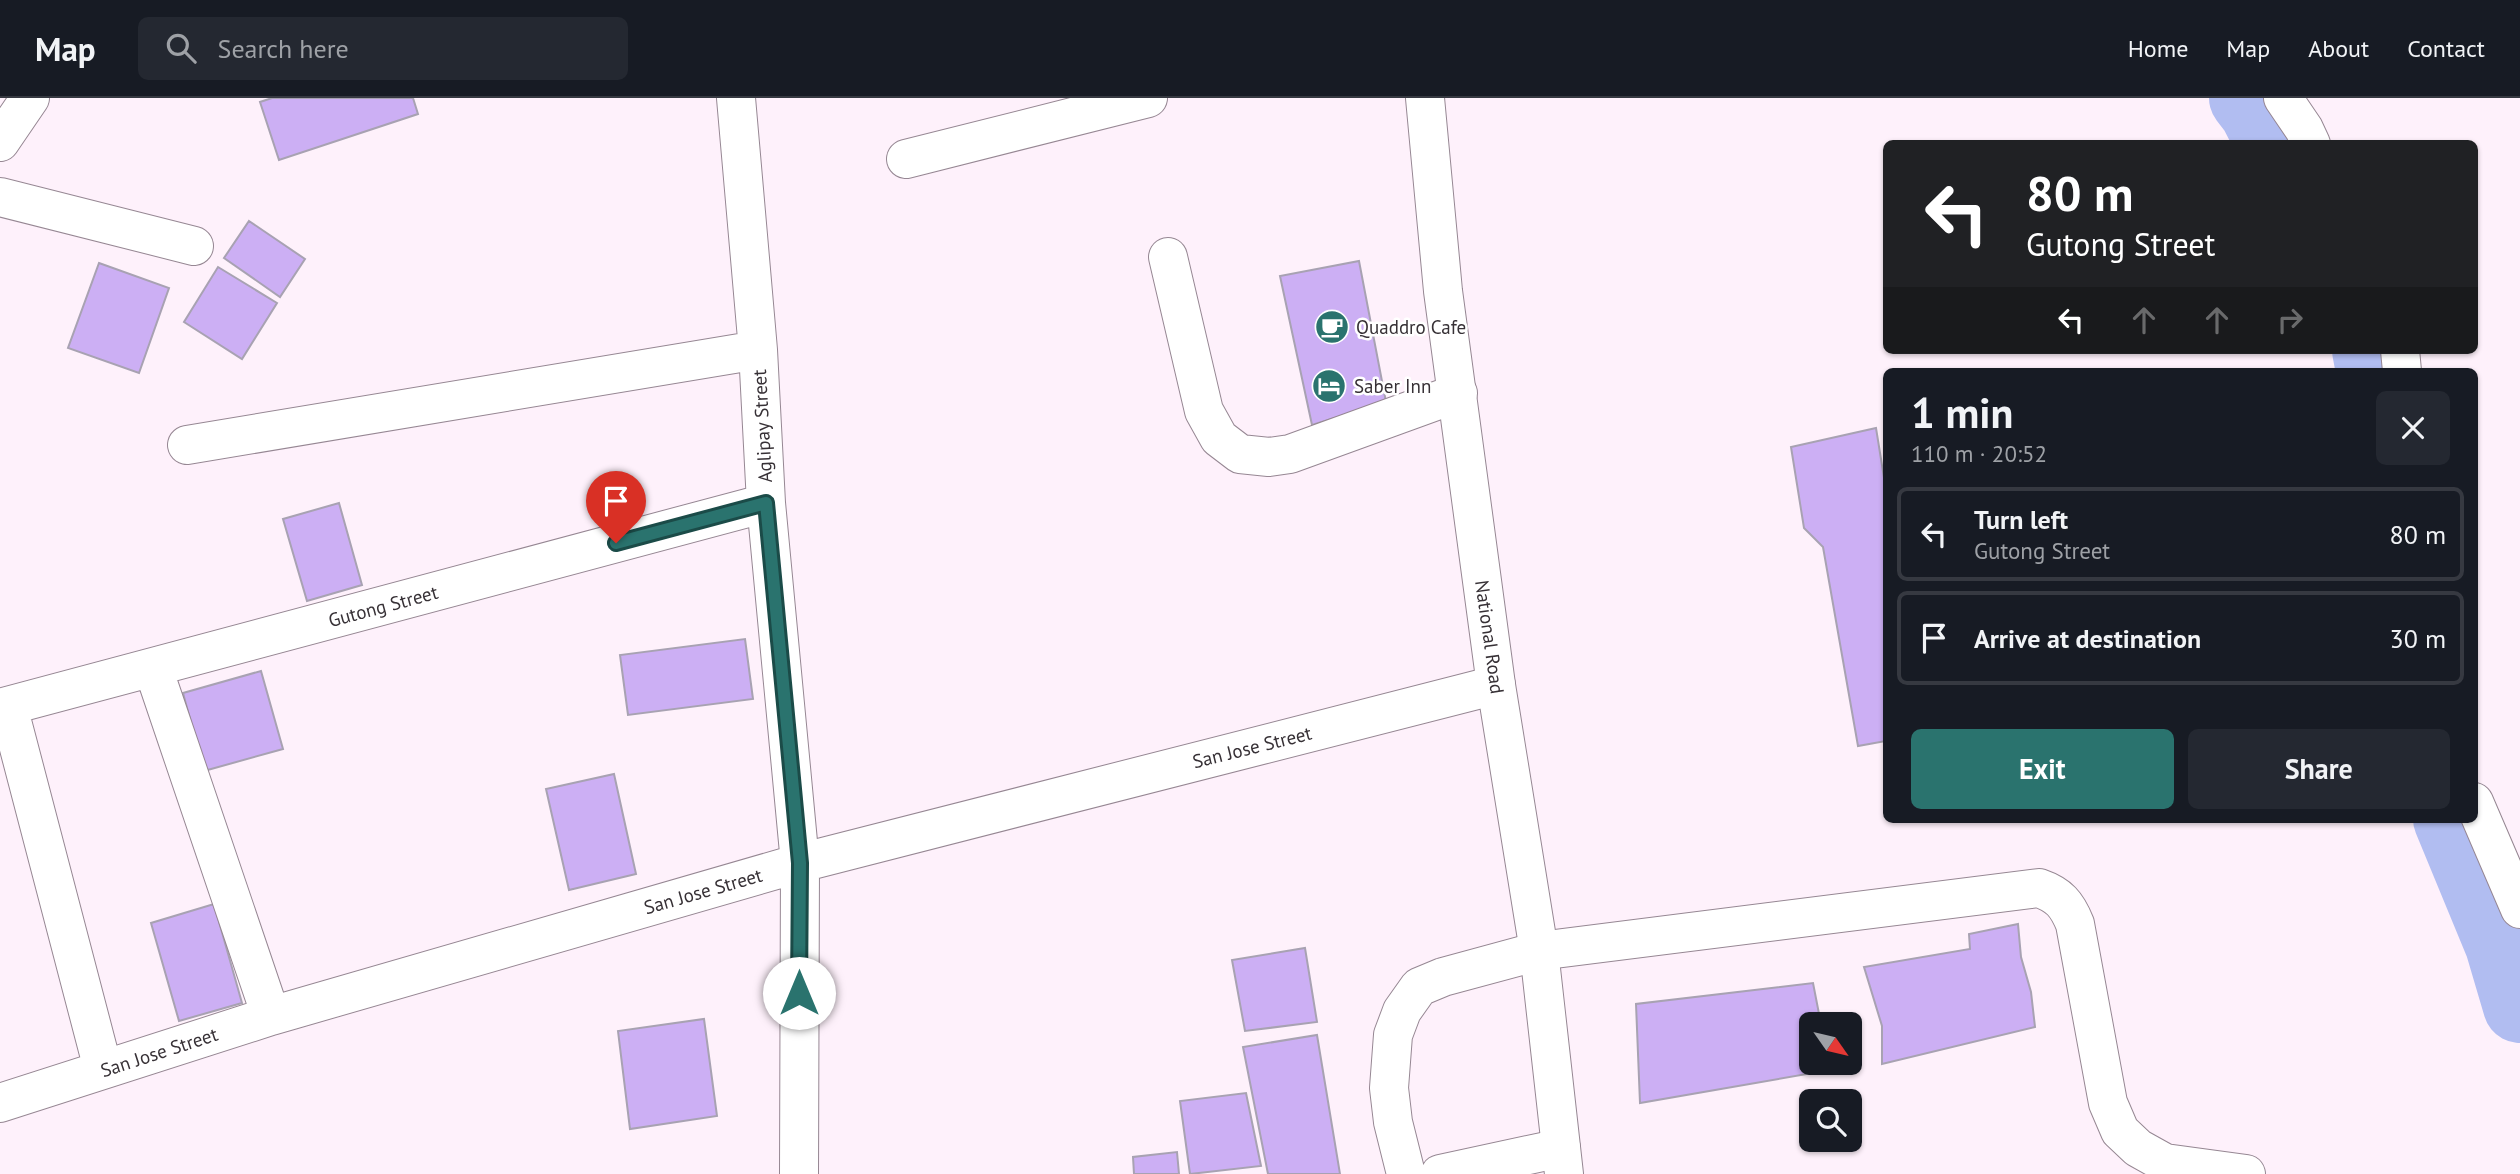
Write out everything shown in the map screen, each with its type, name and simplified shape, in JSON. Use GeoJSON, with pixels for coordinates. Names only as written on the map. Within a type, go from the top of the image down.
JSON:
{"type":"FeatureCollection","features":[{"type":"Feature","properties":{"kind":"street"},"geometry":{"type":"LineString","coordinates":[[0,142],[30,98]]}},
{"type":"Feature","properties":{"kind":"street","name":"Aglipay Street"},"geometry":{"type":"LineString","coordinates":[[736,98],[758,350],[766,503],[800,863],[799,1174]]}},
{"type":"Feature","properties":{"kind":"street"},"geometry":{"type":"LineString","coordinates":[[906,159],[1149,98]]}},
{"type":"Feature","properties":{"kind":"street","name":"National Road"},"geometry":{"type":"LineString","coordinates":[[1425,98],[1443,291],[1496,685],[1539,951],[1562,1161]]}},
{"type":"Feature","properties":{"kind":"street"},"geometry":{"type":"LineString","coordinates":[[2283,98],[2309,140]]}},
{"type":"Feature","properties":{"kind":"street"},"geometry":{"type":"LineString","coordinates":[[0,197],[194,246]]}},
{"type":"Feature","properties":{"kind":"street"},"geometry":{"type":"LineString","coordinates":[[1168,257],[1203,411],[1219,438],[1240,454],[1269,457],[1290,454],[1458,393]]}},
{"type":"Feature","properties":{"kind":"street"},"geometry":{"type":"LineString","coordinates":[[187,445],[758,350]]}},
{"type":"Feature","properties":{"kind":"street","name":"Gutong Street"},"geometry":{"type":"LineString","coordinates":[[4,707],[766,503]]}},
{"type":"Feature","properties":{"kind":"street"},"geometry":{"type":"LineString","coordinates":[[153,668],[271,1016]]}},
{"type":"Feature","properties":{"kind":"street","name":"San Jose Street"},"geometry":{"type":"LineString","coordinates":[[0,1103],[271,1016],[800,863],[1496,685]]}},
{"type":"Feature","properties":{"kind":"street"},"geometry":{"type":"LineString","coordinates":[[4,707],[103,1069]]}},
{"type":"Feature","properties":{"kind":"street"},"geometry":{"type":"LineString","coordinates":[[2478,811],[2520,909]]}},
{"type":"Feature","properties":{"kind":"street"},"geometry":{"type":"LineString","coordinates":[[1406,1174],[1393,1122],[1389,1088],[1393,1035],[1402,1011],[1419,987],[1443,977],[1539,951],[2039,888],[2052,893],[2067,904],[2075,924],[2108,1103],[2120,1131],[2138,1148],[2165,1163],[2246,1174]]}},
{"type":"Feature","properties":{"kind":"street"},"geometry":{"type":"LineString","coordinates":[[1440,1174],[1562,1161]]}},
{"type":"Feature","properties":{"kind":"building"},"geometry":{"type":"Polygon","coordinates":[[[272,98],[413,98],[418,114],[279,160],[260,102],[272,98]]]}},
{"type":"Feature","properties":{"kind":"building"},"geometry":{"type":"Polygon","coordinates":[[[249,221],[305,259],[280,297],[224,258],[249,221]]]}},
{"type":"Feature","properties":{"kind":"building"},"geometry":{"type":"Polygon","coordinates":[[[1359,261],[1386,402],[1312,425],[1280,276],[1359,261]]]}},
{"type":"Feature","properties":{"kind":"building"},"geometry":{"type":"Polygon","coordinates":[[[99,263],[169,288],[139,373],[68,348],[99,263]]]}},
{"type":"Feature","properties":{"kind":"building"},"geometry":{"type":"Polygon","coordinates":[[[218,267],[277,303],[242,359],[184,322],[218,267]]]}},
{"type":"Feature","properties":{"kind":"building"},"geometry":{"type":"Polygon","coordinates":[[[1876,428],[1883,471],[1883,742],[1858,746],[1823,547],[1804,528],[1791,447],[1876,428]]]}},
{"type":"Feature","properties":{"kind":"building"},"geometry":{"type":"Polygon","coordinates":[[[339,503],[362,585],[307,601],[283,519],[339,503]]]}},
{"type":"Feature","properties":{"kind":"building"},"geometry":{"type":"Polygon","coordinates":[[[745,639],[753,699],[628,715],[620,655],[745,639]]]}},
{"type":"Feature","properties":{"kind":"building"},"geometry":{"type":"Polygon","coordinates":[[[261,671],[283,749],[204,771],[183,693],[261,671]]]}},
{"type":"Feature","properties":{"kind":"building"},"geometry":{"type":"Polygon","coordinates":[[[614,774],[636,874],[569,890],[546,789],[614,774]]]}},
{"type":"Feature","properties":{"kind":"building"},"geometry":{"type":"Polygon","coordinates":[[[214,904],[242,1003],[179,1021],[151,923],[214,904]]]}},
{"type":"Feature","properties":{"kind":"building"},"geometry":{"type":"Polygon","coordinates":[[[2018,924],[2021,957],[2031,992],[2035,1027],[1882,1064],[1882,1026],[1864,967],[1970,949],[1969,934],[2018,924]]]}},
{"type":"Feature","properties":{"kind":"building"},"geometry":{"type":"Polygon","coordinates":[[[1305,948],[1317,1022],[1245,1031],[1232,960],[1305,948]]]}},
{"type":"Feature","properties":{"kind":"building"},"geometry":{"type":"Polygon","coordinates":[[[1813,983],[1819,1012],[1799,1012],[1799,1075],[1801,1075],[1640,1103],[1636,1004],[1813,983]]]}},
{"type":"Feature","properties":{"kind":"building"},"geometry":{"type":"Polygon","coordinates":[[[704,1019],[717,1116],[630,1129],[618,1031],[704,1019]]]}},
{"type":"Feature","properties":{"kind":"building"},"geometry":{"type":"Polygon","coordinates":[[[1317,1035],[1340,1174],[1268,1174],[1243,1047],[1317,1035]]]}},
{"type":"Feature","properties":{"kind":"building"},"geometry":{"type":"Polygon","coordinates":[[[1246,1093],[1261,1166],[1190,1174],[1180,1101],[1246,1093]]]}},
{"type":"Feature","properties":{"kind":"building"},"geometry":{"type":"Polygon","coordinates":[[[1177,1152],[1179,1174],[1134,1174],[1133,1157],[1177,1152]]]}},
{"type":"Feature","properties":{"kind":"waterway"},"geometry":{"type":"LineString","coordinates":[[2246,98],[2271,140]]}},
{"type":"Feature","properties":{"kind":"waterway"},"geometry":{"type":"LineString","coordinates":[[2370,354],[2372,368]]}},
{"type":"Feature","properties":{"kind":"waterway"},"geometry":{"type":"LineString","coordinates":[[2452,823],[2502,945],[2520,1006]]}},
{"type":"Feature","properties":{"kind":"place","name":"Quaddro Cafe"},"geometry":{"type":"Point","coordinates":[1332,327]}},
{"type":"Feature","properties":{"kind":"place","name":"Saber Inn"},"geometry":{"type":"Point","coordinates":[1329,386]}},
{"type":"Feature","properties":{"kind":"route"},"geometry":{"type":"LineString","coordinates":[[616,543],[766,503],[800,863],[799,993]]}}]}
